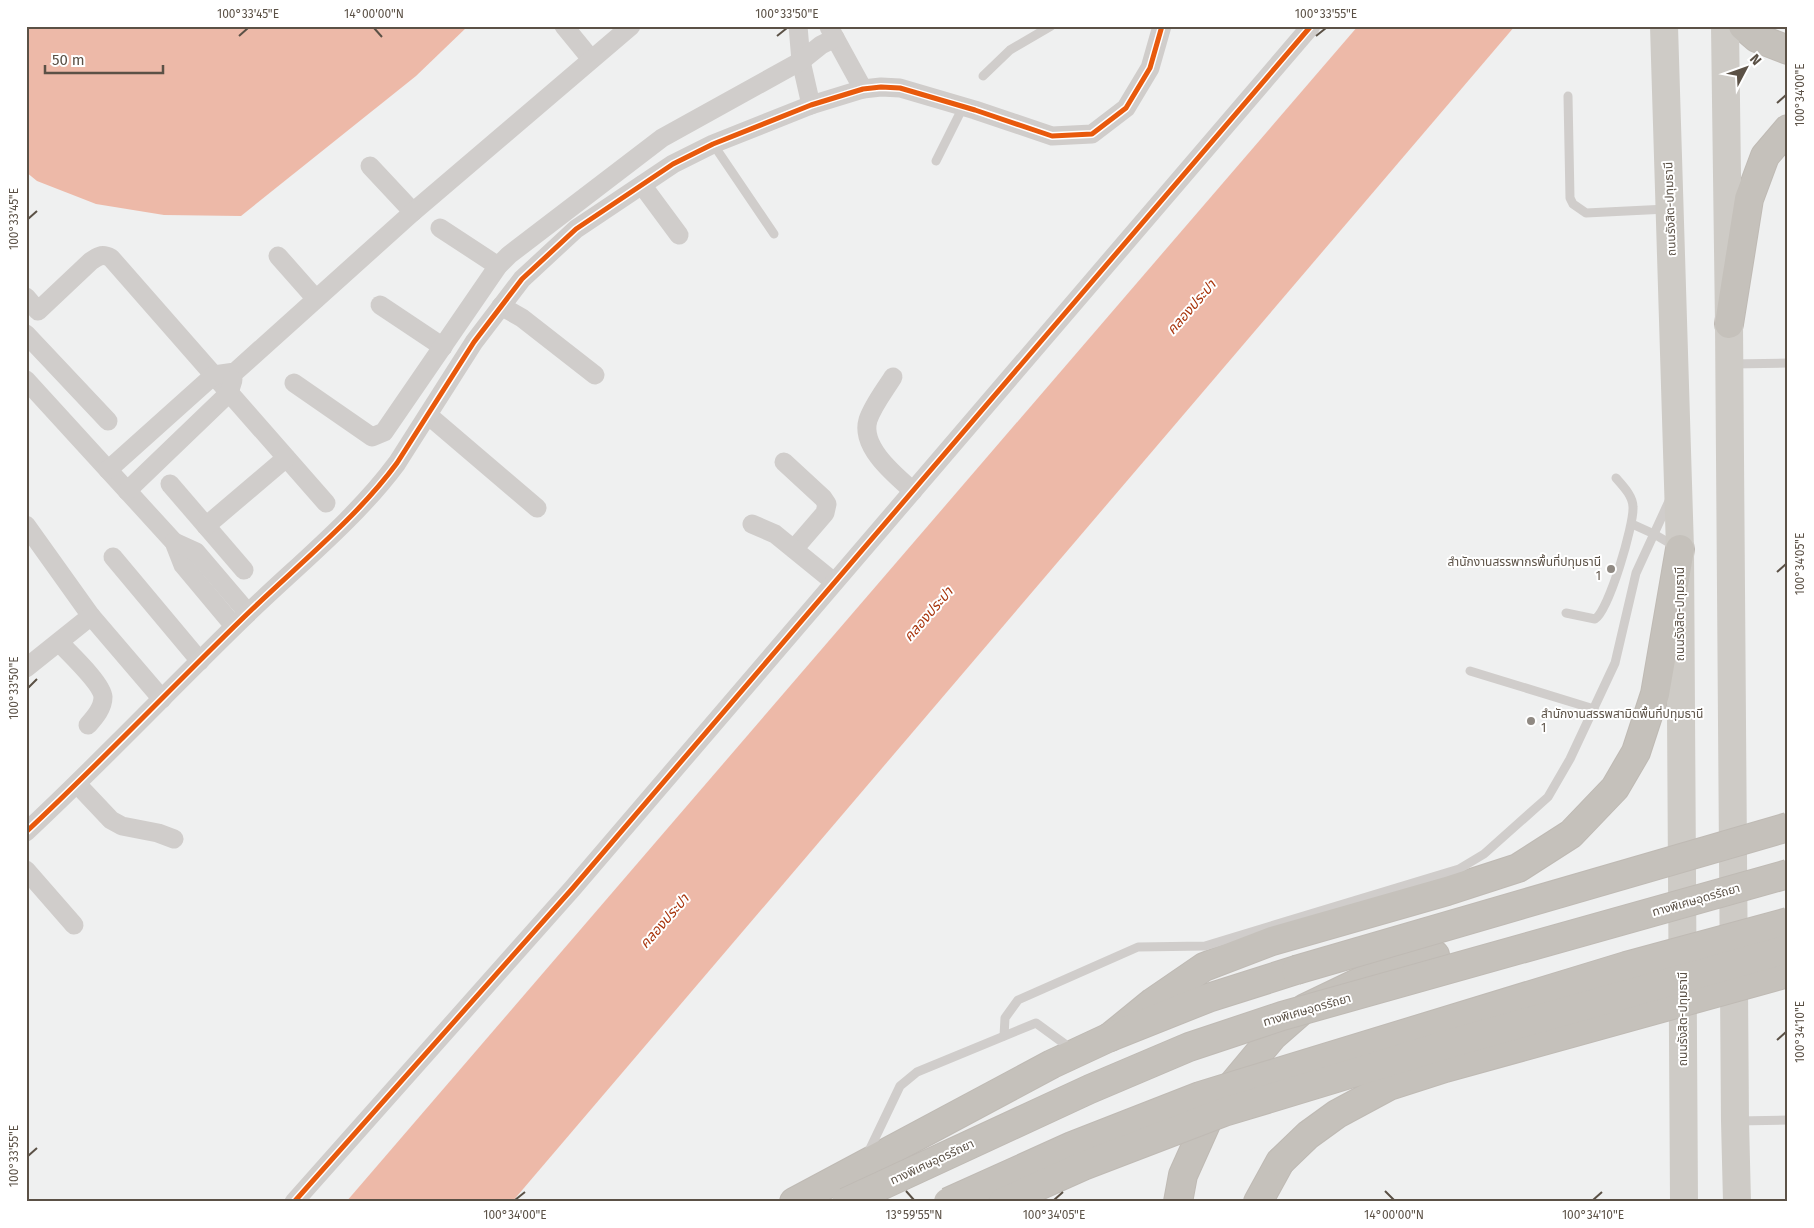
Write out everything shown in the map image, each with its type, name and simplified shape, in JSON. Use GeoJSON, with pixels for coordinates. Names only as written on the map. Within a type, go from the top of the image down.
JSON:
{"type":"FeatureCollection","features":[{"type":"Feature","properties":{"kind":"highway"},"geometry":{"type":"LineString","coordinates":[[1743,26],[1757,38],[1788,50]]}},
{"type":"Feature","properties":{"kind":"highway"},"geometry":{"type":"LineString","coordinates":[[1729,324],[1749,199],[1765,156],[1788,129]]}},
{"type":"Feature","properties":{"kind":"highway"},"geometry":{"type":"LineString","coordinates":[[1110,1037],[1153,1002],[1204,967],[1272,941],[1446,891],[1518,868],[1571,834],[1615,788],[1636,752],[1655,694],[1680,549]]}},
{"type":"Feature","properties":{"kind":"highway"},"geometry":{"type":"LineString","coordinates":[[794,1202],[1076,1052],[1208,998],[1296,970],[1788,827]]}},
{"type":"Feature","properties":{"kind":"highway"},"geometry":{"type":"LineString","coordinates":[[1178,1202],[1183,1175],[1213,1108],[1273,1036],[1305,1008],[1378,974],[1435,955],[1788,857]]}},
{"type":"Feature","properties":{"kind":"highway","name":"ทางพิเศษอุดรรัถยา"},"geometry":{"type":"LineString","coordinates":[[846,1202],[1090,1089],[1189,1047],[1282,1016],[1788,874]]}},
{"type":"Feature","properties":{"kind":"highway"},"geometry":{"type":"LineString","coordinates":[[948,1202],[1072,1146],[1200,1096],[1626,966],[1788,922]]}},
{"type":"Feature","properties":{"kind":"highway"},"geometry":{"type":"LineString","coordinates":[[1004,1202],[1083,1166],[1224,1112],[1464,1039],[1788,949]]}},
{"type":"Feature","properties":{"kind":"highway"},"geometry":{"type":"LineString","coordinates":[[1258,1202],[1280,1162],[1308,1135],[1338,1114],[1389,1086],[1445,1068],[1788,973]]}},
{"type":"Feature","properties":{"kind":"main road","name":"ถนนรังสิต-ปทุมธานี"},"geometry":{"type":"LineString","coordinates":[[1664,26],[1680,549],[1684,1202]]}},
{"type":"Feature","properties":{"kind":"main road"},"geometry":{"type":"LineString","coordinates":[[1725,26],[1737,1202]]}},
{"type":"Feature","properties":{"kind":"street"},"geometry":{"type":"LineString","coordinates":[[564,26],[591,59]]}},
{"type":"Feature","properties":{"kind":"street"},"geometry":{"type":"LineString","coordinates":[[127,491],[229,393],[235,372],[412,212],[632,26]]}},
{"type":"Feature","properties":{"kind":"street"},"geometry":{"type":"LineString","coordinates":[[798,26],[801,60],[811,105]]}},
{"type":"Feature","properties":{"kind":"street"},"geometry":{"type":"LineString","coordinates":[[26,832],[385,480],[474,342],[501,306],[522,279],[576,229],[673,164],[713,144],[811,105],[862,89],[900,88],[1052,136],[1092,134],[1126,108],[1150,68],[1162,26]]}},
{"type":"Feature","properties":{"kind":"street"},"geometry":{"type":"LineString","coordinates":[[294,1202],[572,889],[1311,26]]}},
{"type":"Feature","properties":{"kind":"street"},"geometry":{"type":"LineString","coordinates":[[294,383],[372,437],[378,436],[390,424],[498,266],[509,255],[662,138],[801,60],[821,45],[832,32],[862,89]]}},
{"type":"Feature","properties":{"kind":"street"},"geometry":{"type":"LineString","coordinates":[[370,166],[412,212]]}},
{"type":"Feature","properties":{"kind":"street"},"geometry":{"type":"LineString","coordinates":[[642,185],[679,235]]}},
{"type":"Feature","properties":{"kind":"street"},"geometry":{"type":"LineString","coordinates":[[440,228],[498,266]]}},
{"type":"Feature","properties":{"kind":"street"},"geometry":{"type":"LineString","coordinates":[[26,325],[32,304],[91,261],[105,254],[111,258],[326,502]]}},
{"type":"Feature","properties":{"kind":"street"},"geometry":{"type":"LineString","coordinates":[[278,256],[316,299]]}},
{"type":"Feature","properties":{"kind":"street"},"geometry":{"type":"LineString","coordinates":[[380,305],[443,347]]}},
{"type":"Feature","properties":{"kind":"street"},"geometry":{"type":"LineString","coordinates":[[501,306],[522,318],[595,374]]}},
{"type":"Feature","properties":{"kind":"street"},"geometry":{"type":"LineString","coordinates":[[26,334],[108,421]]}},
{"type":"Feature","properties":{"kind":"street"},"geometry":{"type":"LineString","coordinates":[[108,470],[214,375],[235,372]]}},
{"type":"Feature","properties":{"kind":"street"},"geometry":{"type":"LineString","coordinates":[[893,377],[868,421],[867,438],[874,451],[890,470],[913,491]]}},
{"type":"Feature","properties":{"kind":"street"},"geometry":{"type":"LineString","coordinates":[[26,380],[174,542],[183,565],[234,626]]}},
{"type":"Feature","properties":{"kind":"street"},"geometry":{"type":"LineString","coordinates":[[428,415],[537,508]]}},
{"type":"Feature","properties":{"kind":"street"},"geometry":{"type":"LineString","coordinates":[[206,526],[286,458]]}},
{"type":"Feature","properties":{"kind":"street"},"geometry":{"type":"LineString","coordinates":[[784,462],[827,504],[825,513],[794,549]]}},
{"type":"Feature","properties":{"kind":"street"},"geometry":{"type":"LineString","coordinates":[[170,484],[244,570]]}},
{"type":"Feature","properties":{"kind":"street"},"geometry":{"type":"LineString","coordinates":[[752,524],[775,534],[834,582]]}},
{"type":"Feature","properties":{"kind":"street"},"geometry":{"type":"LineString","coordinates":[[26,525],[92,616],[162,698]]}},
{"type":"Feature","properties":{"kind":"street"},"geometry":{"type":"LineString","coordinates":[[174,542],[196,552],[248,613]]}},
{"type":"Feature","properties":{"kind":"street"},"geometry":{"type":"LineString","coordinates":[[112,557],[200,661]]}},
{"type":"Feature","properties":{"kind":"street"},"geometry":{"type":"LineString","coordinates":[[26,668],[92,616]]}},
{"type":"Feature","properties":{"kind":"street"},"geometry":{"type":"LineString","coordinates":[[59,642],[99,687],[103,697],[100,710],[88,725]]}},
{"type":"Feature","properties":{"kind":"street"},"geometry":{"type":"LineString","coordinates":[[77,784],[112,820],[122,826],[158,833],[174,839]]}},
{"type":"Feature","properties":{"kind":"street"},"geometry":{"type":"LineString","coordinates":[[26,870],[74,925]]}},
{"type":"Feature","properties":{"kind":"lane"},"geometry":{"type":"LineString","coordinates":[[983,76],[1010,50],[1051,26]]}},
{"type":"Feature","properties":{"kind":"lane"},"geometry":{"type":"LineString","coordinates":[[1568,96],[1570,198],[1573,204],[1586,213],[1670,209]]}},
{"type":"Feature","properties":{"kind":"lane"},"geometry":{"type":"LineString","coordinates":[[936,161],[963,107]]}},
{"type":"Feature","properties":{"kind":"lane"},"geometry":{"type":"LineString","coordinates":[[713,144],[774,234]]}},
{"type":"Feature","properties":{"kind":"lane"},"geometry":{"type":"LineString","coordinates":[[1729,364],[1788,363]]}},
{"type":"Feature","properties":{"kind":"lane"},"geometry":{"type":"LineString","coordinates":[[1566,613],[1595,619],[1602,613],[1632,524],[1633,505],[1629,493],[1616,478]]}},
{"type":"Feature","properties":{"kind":"lane"},"geometry":{"type":"LineString","coordinates":[[1004,1036],[1005,1018],[1018,1000],[1138,947],[1205,946],[1459,869],[1484,854],[1548,797],[1570,759],[1615,664],[1636,573],[1678,482]]}},
{"type":"Feature","properties":{"kind":"lane"},"geometry":{"type":"LineString","coordinates":[[1632,524],[1680,549]]}},
{"type":"Feature","properties":{"kind":"lane"},"geometry":{"type":"LineString","coordinates":[[1470,671],[1594,709]]}},
{"type":"Feature","properties":{"kind":"lane"},"geometry":{"type":"LineString","coordinates":[[861,1166],[900,1086],[917,1072],[1036,1023],[1076,1052]]}},
{"type":"Feature","properties":{"kind":"lane"},"geometry":{"type":"LineString","coordinates":[[1735,1121],[1788,1120]]}},
{"type":"Feature","properties":{"kind":"water"},"geometry":{"type":"Polygon","coordinates":[[[26,26],[468,26],[416,76],[241,216],[164,215],[96,204],[37,181],[26,172],[26,26]]]}},
{"type":"Feature","properties":{"kind":"water","name":"คลองประปา"},"geometry":{"type":"Polygon","coordinates":[[[1358,26],[1515,26],[512,1202],[346,1202],[1358,26]]]}},
{"type":"Feature","properties":{"kind":"cycle path"},"geometry":{"type":"LineString","coordinates":[[26,832],[242,619],[323,544],[362,504],[397,463],[474,342],[522,279],[576,229],[673,164],[713,144],[811,105],[863,89],[881,87],[900,88],[975,110],[1052,136],[1092,134],[1126,108],[1150,68],[1162,26]]}},
{"type":"Feature","properties":{"kind":"cycle path"},"geometry":{"type":"LineString","coordinates":[[294,1202],[572,889],[1311,26]]}},
{"type":"Feature","properties":{"kind":"place","name":"สำนักงานสรรพากรพื้นที่ปทุมธานี 1"},"geometry":{"type":"Point","coordinates":[1611,569]}},
{"type":"Feature","properties":{"kind":"place","name":"สำนักงานสรรพสามิตพื้นที่ปทุมธานี 1"},"geometry":{"type":"Point","coordinates":[1531,721]}}]}
